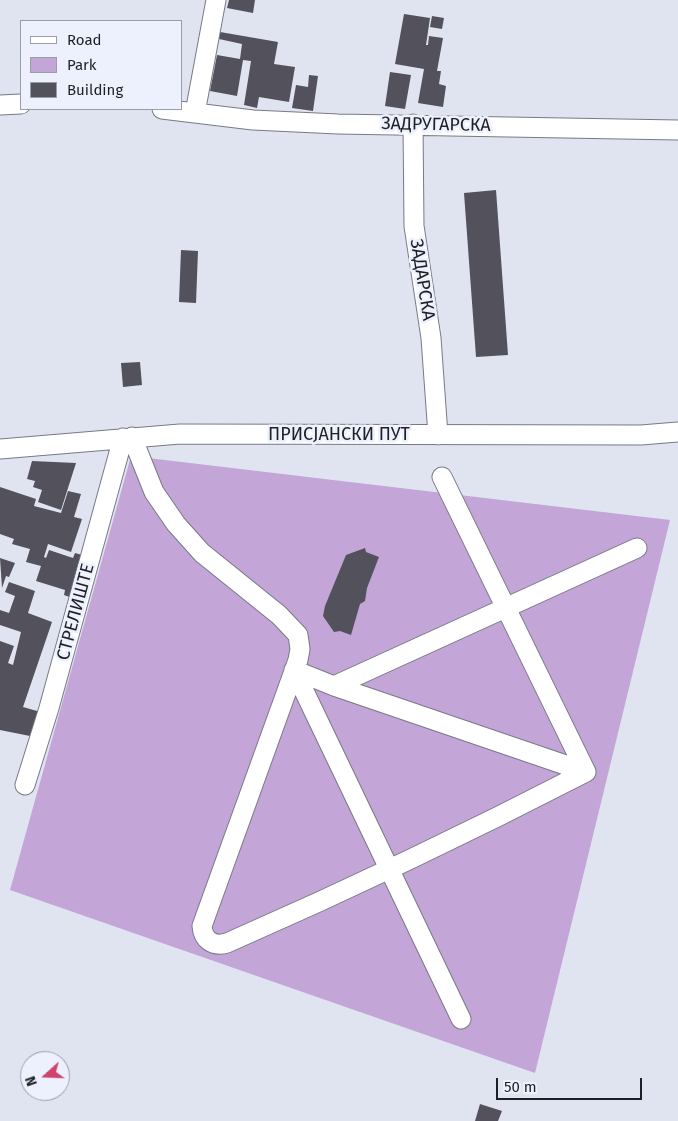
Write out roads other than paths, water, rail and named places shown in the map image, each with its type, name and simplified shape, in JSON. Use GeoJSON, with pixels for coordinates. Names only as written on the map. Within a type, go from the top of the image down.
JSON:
{"type":"FeatureCollection","features":[{"type":"Feature","properties":{"kind":"street"},"geometry":{"type":"LineString","coordinates":[[195,113],[216,0]]}},
{"type":"Feature","properties":{"kind":"street"},"geometry":{"type":"LineString","coordinates":[[0,105],[20,104]]}},
{"type":"Feature","properties":{"kind":"street","name":"ЗАДРУГАРСКА"},"geometry":{"type":"LineString","coordinates":[[170,110],[252,120],[678,130]]}},
{"type":"Feature","properties":{"kind":"street","name":"ЗАДАРСКА"},"geometry":{"type":"LineString","coordinates":[[413,124],[414,226],[431,338],[438,435]]}},
{"type":"Feature","properties":{"kind":"street","name":"ПРИСЈАНСКИ ПУТ"},"geometry":{"type":"LineString","coordinates":[[0,449],[180,434],[641,435],[678,432]]}},
{"type":"Feature","properties":{"kind":"street"},"geometry":{"type":"LineString","coordinates":[[128,437],[154,492],[176,524],[202,553],[278,615],[298,634],[300,649],[294,670],[202,926],[202,933],[210,943],[215,945],[226,943],[389,871],[586,772]]}},
{"type":"Feature","properties":{"kind":"street","name":"СТРЕЛИШТЕ"},"geometry":{"type":"LineString","coordinates":[[25,786],[50,708],[128,437]]}},
{"type":"Feature","properties":{"kind":"street"},"geometry":{"type":"LineString","coordinates":[[442,477],[586,772]]}},
{"type":"Feature","properties":{"kind":"street"},"geometry":{"type":"LineString","coordinates":[[334,686],[508,609],[637,548]]}},
{"type":"Feature","properties":{"kind":"street"},"geometry":{"type":"LineString","coordinates":[[294,670],[334,686],[586,772]]}},
{"type":"Feature","properties":{"kind":"street"},"geometry":{"type":"LineString","coordinates":[[294,670],[461,1019]]}}]}
